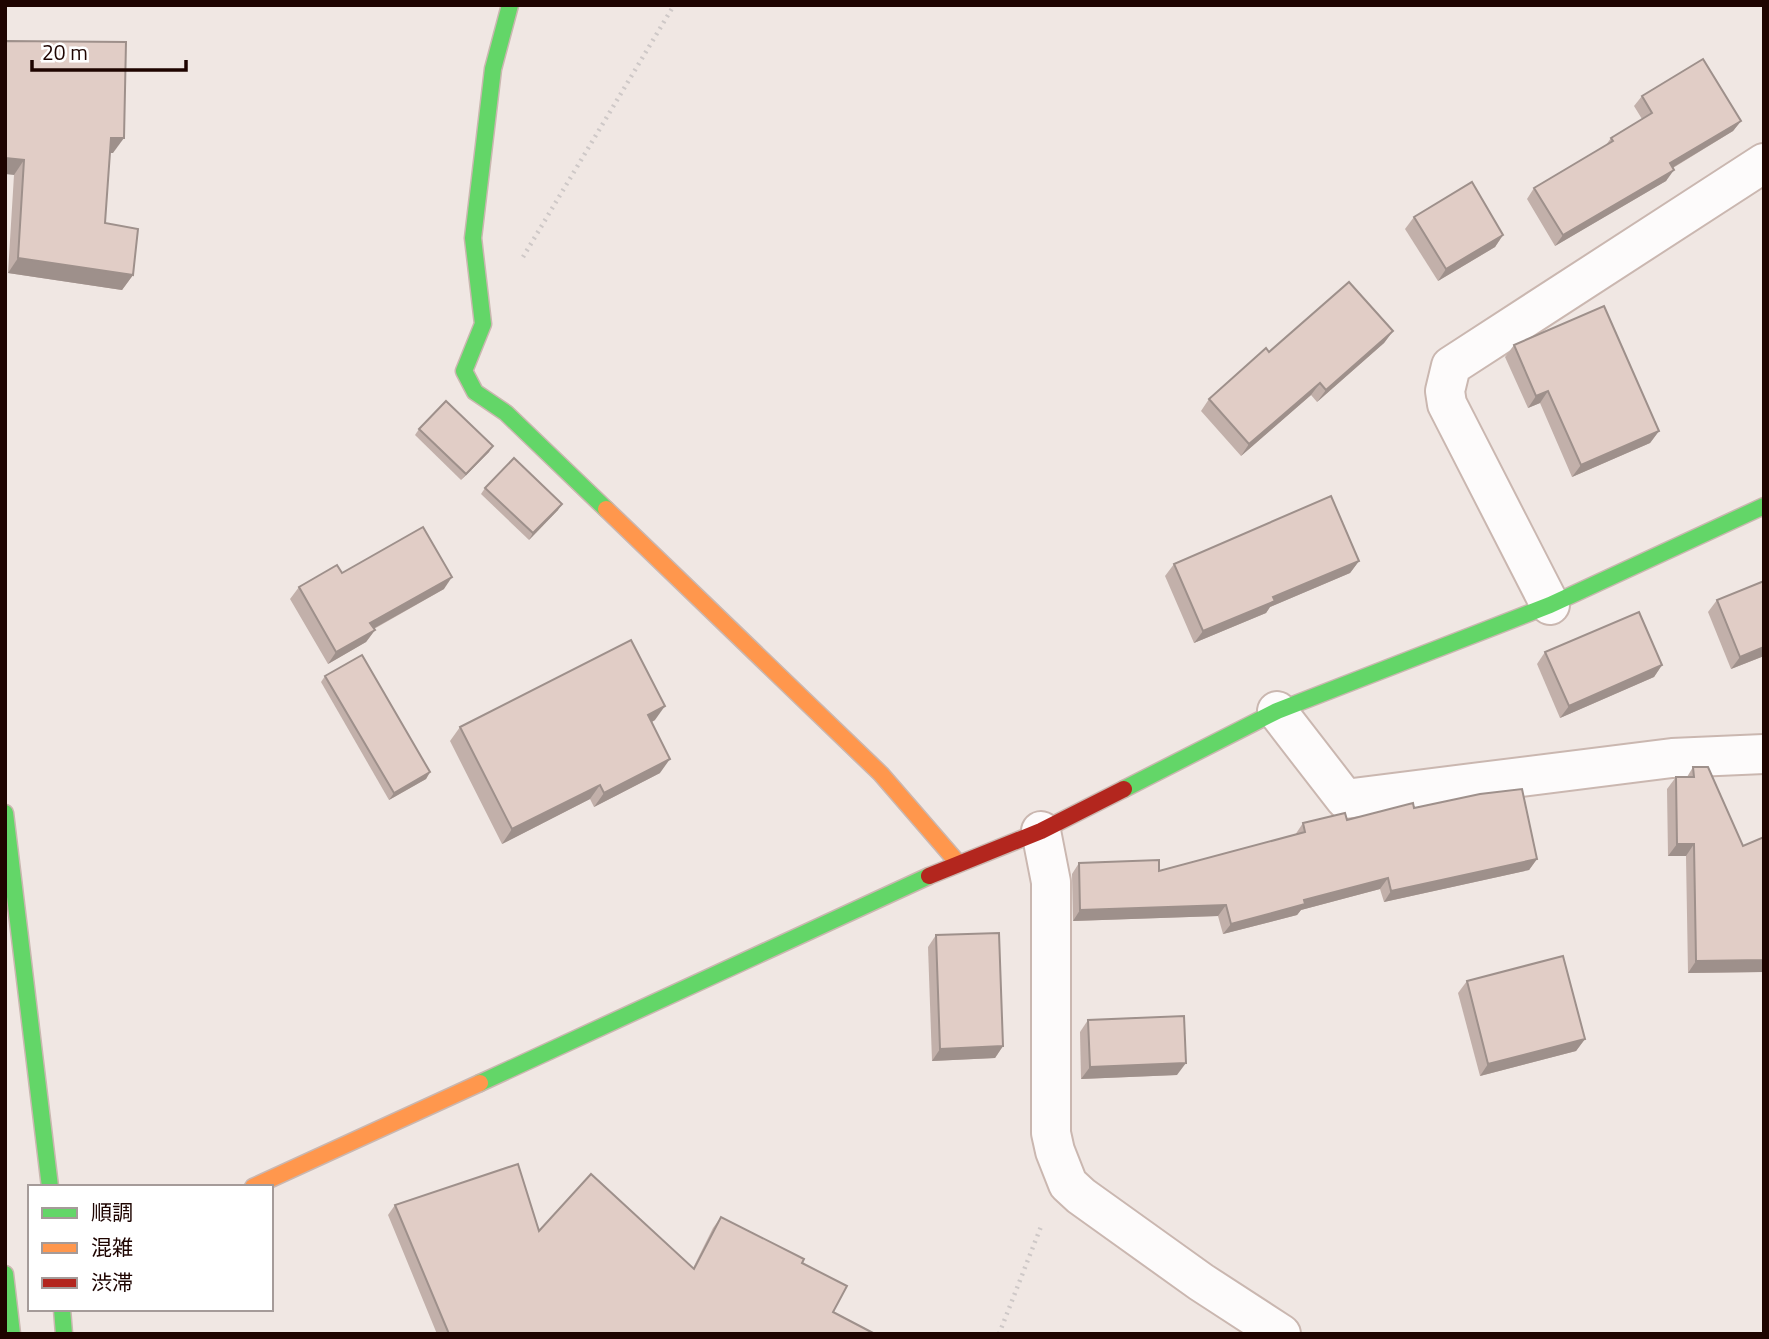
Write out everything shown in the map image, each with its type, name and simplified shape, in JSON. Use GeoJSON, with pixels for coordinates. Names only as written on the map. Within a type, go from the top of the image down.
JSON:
{"type":"FeatureCollection","features":[{"type":"Feature","properties":{"kind":"main road"},"geometry":{"type":"LineString","coordinates":[[510,5],[493,69],[473,238],[483,324],[464,371],[475,392],[506,414],[881,774],[958,863]]}},
{"type":"Feature","properties":{"kind":"main road"},"geometry":{"type":"LineString","coordinates":[[257,1185],[958,863],[1041,831],[1277,711],[1550,605],[1764,506]]}},
{"type":"Feature","properties":{"kind":"main road"},"geometry":{"type":"LineString","coordinates":[[5,813],[50,1185]]}},
{"type":"Feature","properties":{"kind":"main road"},"geometry":{"type":"LineString","coordinates":[[5,1274],[14,1322]]}},
{"type":"Feature","properties":{"kind":"main road"},"geometry":{"type":"LineString","coordinates":[[62,1311],[64,1334]]}},
{"type":"Feature","properties":{"kind":"street"},"geometry":{"type":"LineString","coordinates":[[1550,605],[1447,404],[1445,391],[1451,366],[1764,163]]}},
{"type":"Feature","properties":{"kind":"street"},"geometry":{"type":"LineString","coordinates":[[1277,711],[1345,799],[1672,758],[1764,754]]}},
{"type":"Feature","properties":{"kind":"street"},"geometry":{"type":"LineString","coordinates":[[1041,831],[1051,882],[1051,1133],[1068,1184],[1137,1238],[1281,1334]]}},
{"type":"Feature","properties":{"kind":"path"},"geometry":{"type":"LineString","coordinates":[[519,264],[674,5]]}},
{"type":"Feature","properties":{"kind":"path"},"geometry":{"type":"LineString","coordinates":[[999,1334],[1053,1195],[1068,1184]]}},
{"type":"Feature","properties":{"kind":"building"},"geometry":{"type":"Polygon","coordinates":[[[5,41],[126,42],[124,138],[111,138],[105,223],[138,229],[133,275],[18,258],[24,160],[5,158],[5,41]]]}},
{"type":"Feature","properties":{"kind":"building"},"geometry":{"type":"Polygon","coordinates":[[[1703,59],[1741,121],[1670,163],[1674,170],[1563,235],[1534,188],[1613,141],[1611,138],[1652,113],[1642,96],[1703,59]]]}},
{"type":"Feature","properties":{"kind":"building"},"geometry":{"type":"Polygon","coordinates":[[[1472,182],[1503,235],[1446,269],[1414,217],[1472,182]]]}},
{"type":"Feature","properties":{"kind":"building"},"geometry":{"type":"Polygon","coordinates":[[[1349,282],[1393,331],[1326,390],[1320,383],[1249,444],[1209,399],[1266,348],[1269,352],[1349,282]]]}},
{"type":"Feature","properties":{"kind":"building"},"geometry":{"type":"Polygon","coordinates":[[[1604,306],[1659,431],[1581,465],[1548,391],[1536,396],[1514,345],[1604,306]]]}},
{"type":"Feature","properties":{"kind":"building"},"geometry":{"type":"Polygon","coordinates":[[[446,401],[493,446],[466,474],[419,429],[446,401]]]}},
{"type":"Feature","properties":{"kind":"building"},"geometry":{"type":"Polygon","coordinates":[[[514,458],[562,504],[533,533],[485,488],[514,458]]]}},
{"type":"Feature","properties":{"kind":"building"},"geometry":{"type":"Polygon","coordinates":[[[1331,496],[1359,561],[1273,597],[1275,601],[1203,631],[1174,564],[1331,496]]]}},
{"type":"Feature","properties":{"kind":"building"},"geometry":{"type":"Polygon","coordinates":[[[423,527],[452,577],[370,623],[375,630],[336,652],[299,587],[337,565],[342,573],[423,527]]]}},
{"type":"Feature","properties":{"kind":"building"},"geometry":{"type":"Polygon","coordinates":[[[1764,581],[1764,647],[1740,657],[1717,600],[1764,581]]]}},
{"type":"Feature","properties":{"kind":"building"},"geometry":{"type":"Polygon","coordinates":[[[1639,612],[1662,665],[1569,706],[1545,652],[1639,612]]]}},
{"type":"Feature","properties":{"kind":"building"},"geometry":{"type":"Polygon","coordinates":[[[631,640],[665,706],[648,715],[670,759],[604,793],[600,785],[512,829],[460,727],[631,640]]]}},
{"type":"Feature","properties":{"kind":"building"},"geometry":{"type":"Polygon","coordinates":[[[362,655],[430,772],[394,793],[325,676],[362,655]]]}},
{"type":"Feature","properties":{"kind":"building"},"geometry":{"type":"Polygon","coordinates":[[[1693,767],[1708,767],[1743,846],[1764,837],[1764,960],[1696,961],[1694,844],[1677,844],[1676,777],[1694,777],[1693,767]]]}},
{"type":"Feature","properties":{"kind":"building"},"geometry":{"type":"Polygon","coordinates":[[[1522,789],[1537,859],[1391,891],[1388,878],[1304,900],[1305,904],[1231,924],[1226,905],[1080,910],[1079,863],[1159,860],[1159,871],[1305,832],[1303,823],[1345,813],[1347,820],[1413,803],[1414,808],[1480,794],[1522,789]]]}},
{"type":"Feature","properties":{"kind":"building"},"geometry":{"type":"Polygon","coordinates":[[[999,933],[1003,1046],[940,1049],[936,935],[999,933]]]}},
{"type":"Feature","properties":{"kind":"building"},"geometry":{"type":"Polygon","coordinates":[[[1563,956],[1585,1039],[1488,1064],[1467,981],[1563,956]]]}},
{"type":"Feature","properties":{"kind":"building"},"geometry":{"type":"Polygon","coordinates":[[[1184,1016],[1186,1063],[1090,1067],[1088,1020],[1184,1016]]]}},
{"type":"Feature","properties":{"kind":"building"},"geometry":{"type":"Polygon","coordinates":[[[518,1164],[539,1231],[591,1174],[694,1269],[721,1217],[804,1259],[802,1263],[847,1286],[833,1312],[875,1334],[449,1334],[395,1205],[518,1164]]]}},
{"type":"Feature","properties":{"kind":"traffic: fast"},"geometry":{"type":"LineString","coordinates":[[510,5],[493,69],[473,238],[483,324],[464,371],[475,392],[506,413],[606,509]]}},
{"type":"Feature","properties":{"kind":"traffic: fast"},"geometry":{"type":"LineString","coordinates":[[1124,789],[1277,711],[1550,605],[1764,506]]}},
{"type":"Feature","properties":{"kind":"traffic: fast"},"geometry":{"type":"LineString","coordinates":[[5,813],[50,1185]]}},
{"type":"Feature","properties":{"kind":"traffic: fast"},"geometry":{"type":"LineString","coordinates":[[480,1083],[929,876]]}},
{"type":"Feature","properties":{"kind":"traffic: fast"},"geometry":{"type":"LineString","coordinates":[[5,1274],[12,1334]]}},
{"type":"Feature","properties":{"kind":"traffic: fast"},"geometry":{"type":"LineString","coordinates":[[62,1311],[64,1334]]}},
{"type":"Feature","properties":{"kind":"traffic: slow"},"geometry":{"type":"LineString","coordinates":[[606,509],[881,774],[958,863]]}},
{"type":"Feature","properties":{"kind":"traffic: slow"},"geometry":{"type":"LineString","coordinates":[[257,1185],[480,1083]]}},
{"type":"Feature","properties":{"kind":"traffic: jam"},"geometry":{"type":"LineString","coordinates":[[929,876],[1041,831],[1124,789]]}}]}
